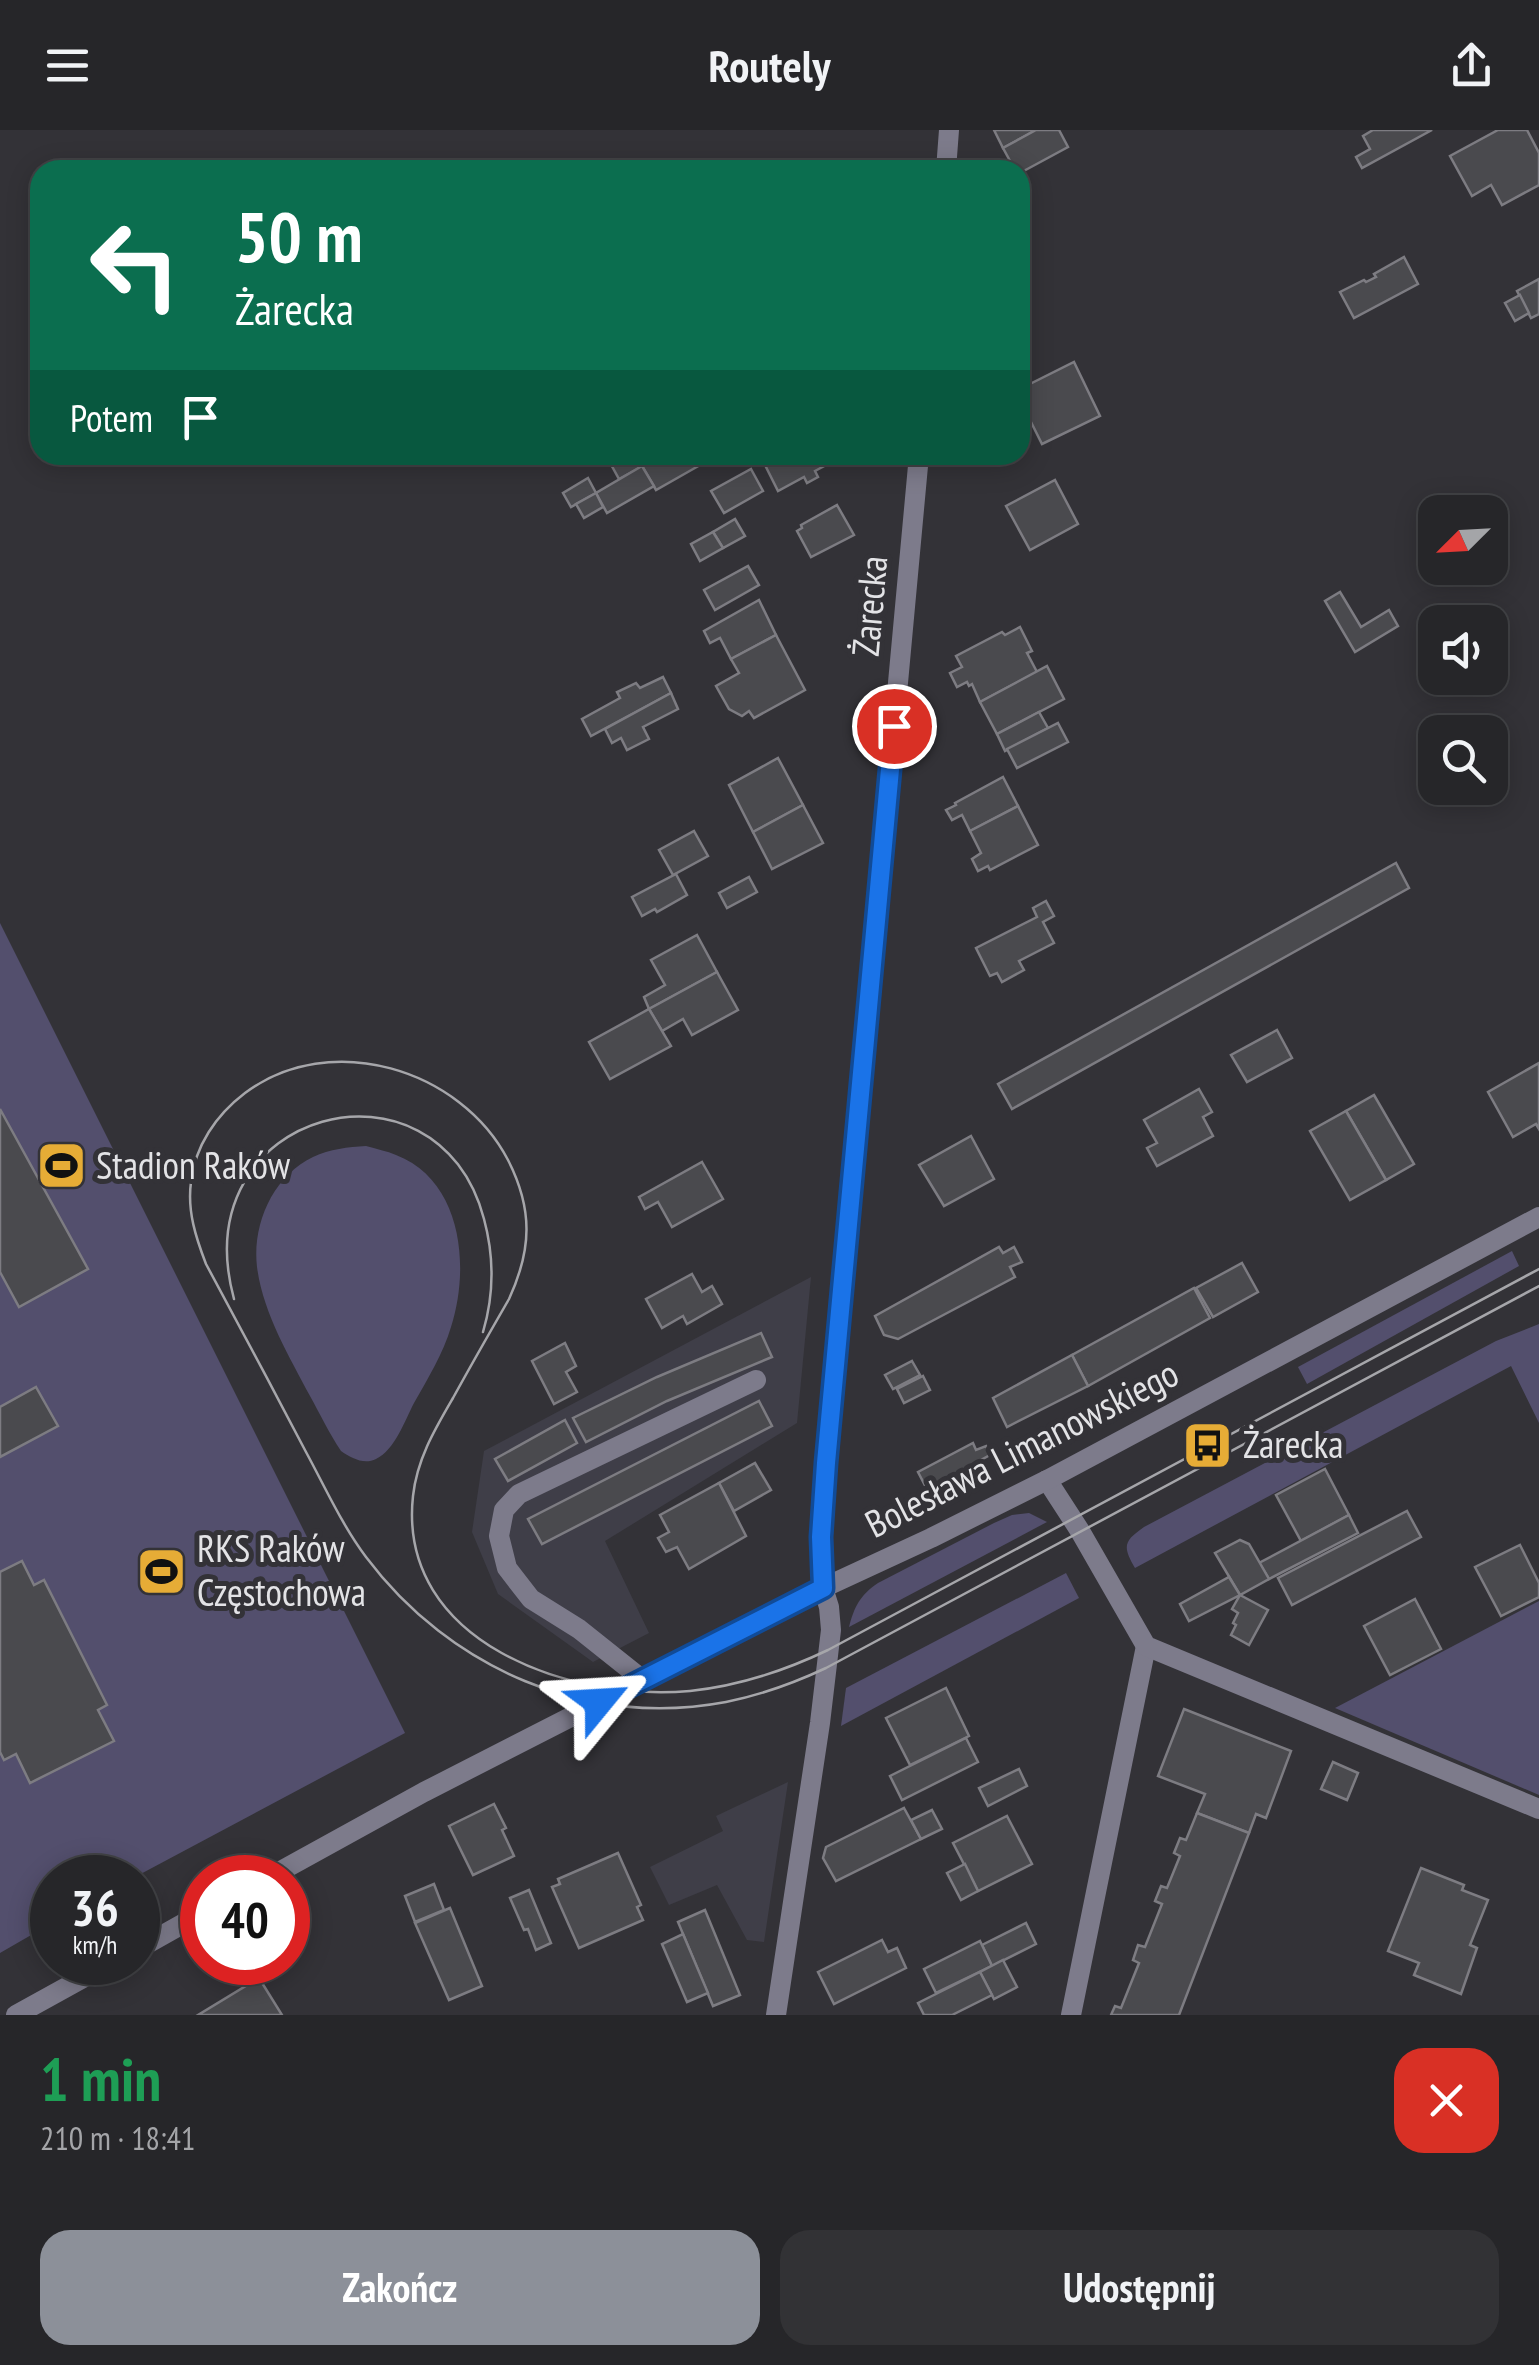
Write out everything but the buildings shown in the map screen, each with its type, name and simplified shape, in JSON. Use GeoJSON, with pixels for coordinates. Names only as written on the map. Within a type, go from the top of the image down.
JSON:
{"type":"FeatureCollection","features":[{"type":"Feature","properties":{"kind":"street"},"geometry":{"type":"LineString","coordinates":[[947,160],[949,130]]}},
{"type":"Feature","properties":{"kind":"street","name":"Żarecka"},"geometry":{"type":"LineString","coordinates":[[776,2015],[820,1724],[830,1630],[821,1537],[826,1463],[918,465]]}},
{"type":"Feature","properties":{"kind":"street","name":"Bolesława Limanowskiego"},"geometry":{"type":"LineString","coordinates":[[310,1855],[424,1792],[823,1588],[1047,1480],[1539,1218]]}},
{"type":"Feature","properties":{"kind":"street"},"geometry":{"type":"LineString","coordinates":[[643,1680],[579,1629],[531,1599],[507,1568],[499,1536],[504,1510],[518,1494],[756,1380]]}},
{"type":"Feature","properties":{"kind":"street"},"geometry":{"type":"LineString","coordinates":[[1047,1480],[1146,1646],[1539,1809]]}},
{"type":"Feature","properties":{"kind":"street"},"geometry":{"type":"LineString","coordinates":[[1071,2015],[1146,1646]]}},
{"type":"Feature","properties":{"kind":"street"},"geometry":{"type":"LineString","coordinates":[[16,2015],[70,1985]]}},
{"type":"Feature","properties":{"kind":"shaded area","name":"RKS Raków Częstochowa"},"geometry":{"type":"Polygon","coordinates":[[[0,923],[405,1733],[160,1864],[160,1855],[30,1855],[30,1936],[0,1953],[0,923]]]}},
{"type":"Feature","properties":{"kind":"shaded area"},"geometry":{"type":"Polygon","coordinates":[[[366,1146],[418,1167],[436,1185],[448,1205],[460,1254],[457,1304],[444,1347],[394,1442],[383,1455],[367,1461],[341,1451],[294,1365],[265,1301],[256,1251],[268,1203],[287,1176],[319,1154],[366,1146]]]}},
{"type":"Feature","properties":{"kind":"shaded area"},"geometry":{"type":"Polygon","coordinates":[[[1512,1251],[1519,1266],[1307,1384],[1298,1367],[1512,1251]]]}},
{"type":"Feature","properties":{"kind":"shaded area"},"geometry":{"type":"Polygon","coordinates":[[[811,1277],[797,1423],[605,1541],[649,1633],[593,1662],[498,1594],[472,1532],[484,1451],[811,1277]]]}},
{"type":"Feature","properties":{"kind":"shaded area"},"geometry":{"type":"Polygon","coordinates":[[[1539,1324],[1539,1423],[1511,1366],[1135,1568],[1127,1544],[1144,1527],[1496,1341],[1539,1324]]]}},
{"type":"Feature","properties":{"kind":"shaded area"},"geometry":{"type":"Polygon","coordinates":[[[1029,1513],[1047,1522],[849,1627],[859,1602],[878,1583],[994,1523],[1029,1513]]]}},
{"type":"Feature","properties":{"kind":"shaded area"},"geometry":{"type":"Polygon","coordinates":[[[1066,1573],[1079,1598],[841,1726],[846,1688],[1066,1573]]]}},
{"type":"Feature","properties":{"kind":"shaded area"},"geometry":{"type":"Polygon","coordinates":[[[1539,1601],[1539,1795],[1335,1708],[1539,1601]]]}},
{"type":"Feature","properties":{"kind":"shaded area"},"geometry":{"type":"Polygon","coordinates":[[[788,1782],[764,1942],[747,1940],[717,1885],[669,1905],[650,1867],[723,1831],[716,1816],[788,1782]]]}},
{"type":"Feature","properties":{"kind":"tram line"},"geometry":{"type":"LineString","coordinates":[[1539,1269],[828,1650],[744,1681],[690,1691],[644,1692],[595,1686],[546,1673],[501,1653],[462,1625],[433,1590],[415,1547],[413,1496],[423,1457],[509,1299],[525,1246],[522,1195],[508,1160],[487,1128],[459,1102],[427,1082],[391,1068],[353,1062],[315,1064],[279,1074],[245,1093],[225,1111],[202,1144],[190,1193],[193,1224],[206,1264],[334,1506],[366,1557],[438,1631],[480,1659],[525,1681],[573,1697],[623,1706],[674,1708],[726,1702],[777,1688],[826,1668],[1539,1286]]}},
{"type":"Feature","properties":{"kind":"tram line"},"geometry":{"type":"LineString","coordinates":[[234,1299],[228,1234],[245,1181],[278,1144],[322,1122],[371,1117],[418,1131],[458,1164],[484,1219],[490,1247],[491,1290],[483,1332]]}},
{"type":"Feature","properties":{"kind":"place","name":"Stadion Raków"},"geometry":{"type":"Point","coordinates":[61,1166]}},
{"type":"Feature","properties":{"kind":"place","name":"Żarecka"},"geometry":{"type":"Point","coordinates":[1208,1445]}},
{"type":"Feature","properties":{"kind":"place","name":"RKS Raków Częstochowa"},"geometry":{"type":"Point","coordinates":[162,1571]}},
{"type":"Feature","properties":{"kind":"route"},"geometry":{"type":"LineString","coordinates":[[599,1702],[823,1588],[821,1537],[826,1463],[894,726]]}}]}
